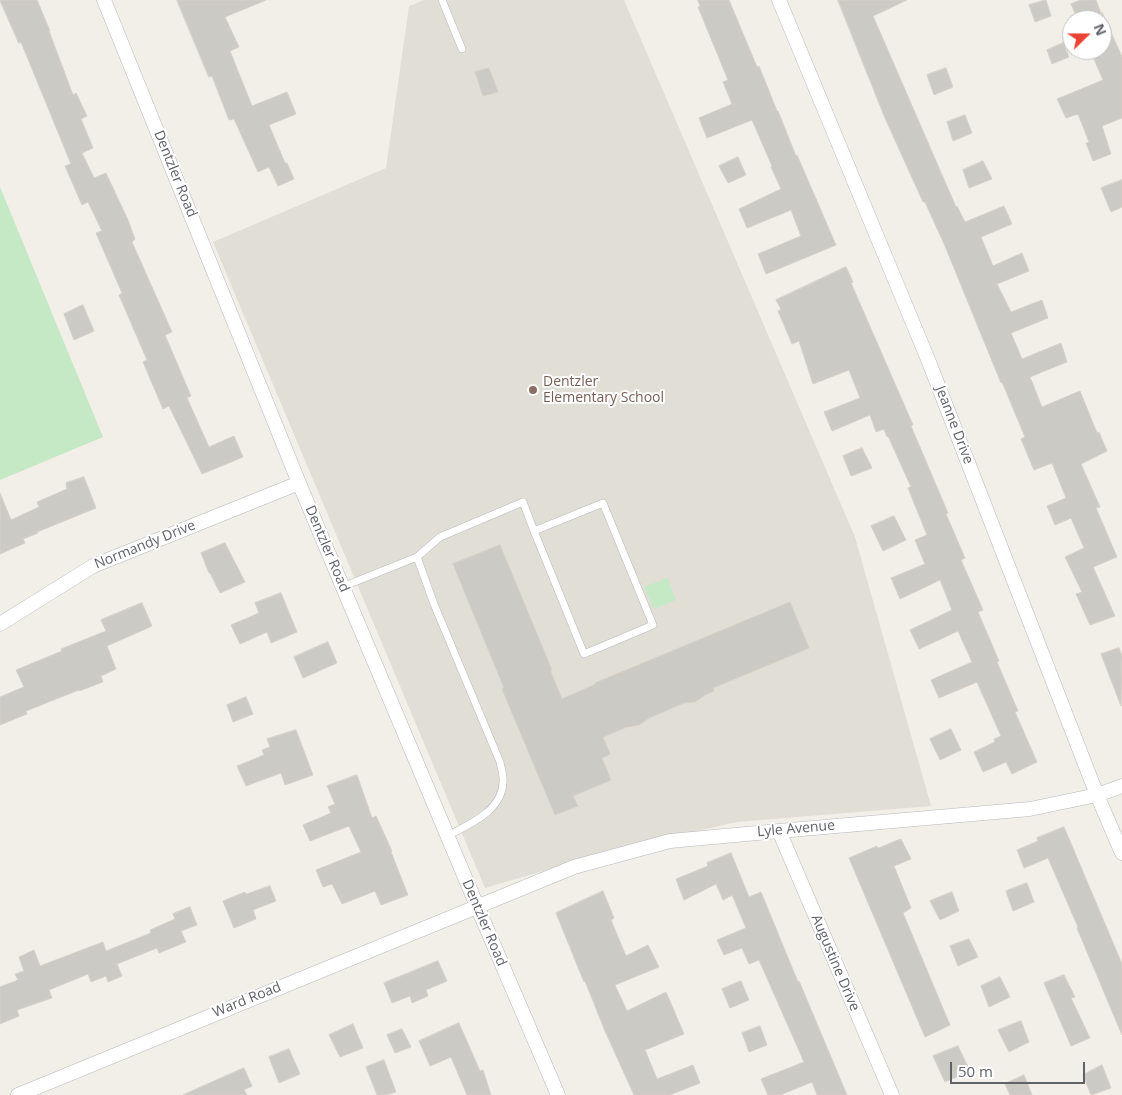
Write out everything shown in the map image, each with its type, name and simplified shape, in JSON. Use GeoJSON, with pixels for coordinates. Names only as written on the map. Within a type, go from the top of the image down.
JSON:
{"type":"FeatureCollection","features":[{"type":"Feature","properties":{"kind":"street","name":"Dentzler Road"},"geometry":{"type":"LineString","coordinates":[[104,0],[342,587],[476,906],[558,1095]]}},
{"type":"Feature","properties":{"kind":"street","name":"Jeanne Drive"},"geometry":{"type":"LineString","coordinates":[[779,0],[929,362],[1122,853]]}},
{"type":"Feature","properties":{"kind":"street","name":"Normandy Drive"},"geometry":{"type":"LineString","coordinates":[[0,624],[93,566],[299,483]]}},
{"type":"Feature","properties":{"kind":"street","name":"Lyle Avenue"},"geometry":{"type":"LineString","coordinates":[[476,906],[574,867],[670,841],[1030,809],[1098,795],[1122,786]]}},
{"type":"Feature","properties":{"kind":"street","name":"Augustine Drive"},"geometry":{"type":"LineString","coordinates":[[779,830],[892,1095]]}},
{"type":"Feature","properties":{"kind":"street","name":"Ward Road"},"geometry":{"type":"LineString","coordinates":[[18,1095],[476,906]]}},
{"type":"Feature","properties":{"kind":"lane"},"geometry":{"type":"LineString","coordinates":[[442,0],[462,49]]}},
{"type":"Feature","properties":{"kind":"lane"},"geometry":{"type":"LineString","coordinates":[[342,587],[417,557],[440,536],[523,502],[534,531],[584,654],[653,625],[603,504],[534,531]]}},
{"type":"Feature","properties":{"kind":"lane"},"geometry":{"type":"LineString","coordinates":[[417,557],[434,604],[500,762],[504,781],[499,800],[486,813],[447,836]]}},
{"type":"Feature","properties":{"kind":"shaded area","name":"Dentzler Elementary School"},"geometry":{"type":"Polygon","coordinates":[[[424,0],[624,0],[855,537],[931,806],[737,822],[622,848],[485,888],[213,242],[386,168],[409,6],[424,0]]]}},
{"type":"Feature","properties":{"kind":"green space"},"geometry":{"type":"Polygon","coordinates":[[[0,187],[103,437],[0,480],[0,187]]]}},
{"type":"Feature","properties":{"kind":"green space"},"geometry":{"type":"Polygon","coordinates":[[[667,578],[676,600],[654,609],[644,587],[667,578]]]}},
{"type":"Feature","properties":{"kind":"building"},"geometry":{"type":"Polygon","coordinates":[[[0,0],[37,0],[73,95],[76,93],[87,116],[81,119],[93,148],[82,153],[94,178],[106,173],[128,220],[135,239],[132,242],[172,332],[165,335],[191,396],[187,398],[209,447],[234,436],[243,457],[202,474],[169,406],[163,409],[143,362],[147,360],[119,295],[122,293],[96,233],[102,231],[88,202],[82,205],[65,166],[71,164],[21,42],[19,43],[0,0]]]}},
{"type":"Feature","properties":{"kind":"building"},"geometry":{"type":"Polygon","coordinates":[[[177,0],[266,0],[225,17],[239,47],[230,51],[252,106],[287,92],[296,114],[269,125],[294,179],[278,186],[269,167],[258,172],[234,119],[229,120],[212,76],[209,77],[177,0]]]}},
{"type":"Feature","properties":{"kind":"building"},"geometry":{"type":"Polygon","coordinates":[[[698,0],[729,0],[836,245],[766,274],[758,254],[801,236],[791,210],[747,228],[739,209],[781,189],[752,120],[707,138],[699,118],[732,104],[723,82],[728,80],[698,7],[700,6],[698,0]]]}},
{"type":"Feature","properties":{"kind":"building"},"geometry":{"type":"Polygon","coordinates":[[[838,0],[907,0],[873,16],[956,207],[965,222],[1004,206],[1012,224],[981,237],[993,266],[1022,253],[1029,271],[997,284],[1011,312],[1042,300],[1048,318],[1011,333],[1022,359],[1061,343],[1067,362],[1030,377],[1042,407],[1080,391],[1097,433],[1099,432],[1107,451],[1081,464],[1100,507],[1096,508],[1117,557],[1093,567],[1115,616],[1090,625],[1076,594],[1082,592],[1065,557],[1084,548],[1071,518],[1055,525],[1047,506],[1066,498],[1052,463],[1034,470],[1021,439],[1025,437],[945,246],[885,118],[838,0]]]}},
{"type":"Feature","properties":{"kind":"building"},"geometry":{"type":"Polygon","coordinates":[[[1046,0],[1051,16],[1035,22],[1029,5],[1046,0]]]}},
{"type":"Feature","properties":{"kind":"building"},"geometry":{"type":"Polygon","coordinates":[[[1081,0],[1096,0],[1100,10],[1074,10],[1071,4],[1081,0]]]}},
{"type":"Feature","properties":{"kind":"building"},"geometry":{"type":"Polygon","coordinates":[[[1112,34],[1122,57],[1122,118],[1102,126],[1111,154],[1093,161],[1086,143],[1089,142],[1078,114],[1066,118],[1057,99],[1103,80],[1094,60],[1112,60],[1112,34]]]}},
{"type":"Feature","properties":{"kind":"building"},"geometry":{"type":"Polygon","coordinates":[[[1062,43],[1062,60],[1052,64],[1047,50],[1062,43]]]}},
{"type":"Feature","properties":{"kind":"building"},"geometry":{"type":"Polygon","coordinates":[[[489,68],[498,92],[483,96],[475,72],[489,68]]]}},
{"type":"Feature","properties":{"kind":"building"},"geometry":{"type":"Polygon","coordinates":[[[946,68],[953,87],[934,95],[927,75],[946,68]]]}},
{"type":"Feature","properties":{"kind":"building"},"geometry":{"type":"Polygon","coordinates":[[[965,115],[972,133],[953,141],[947,122],[965,115]]]}},
{"type":"Feature","properties":{"kind":"building"},"geometry":{"type":"Polygon","coordinates":[[[738,157],[746,175],[728,183],[719,166],[738,157]]]}},
{"type":"Feature","properties":{"kind":"building"},"geometry":{"type":"Polygon","coordinates":[[[983,161],[992,179],[969,188],[963,170],[983,161]]]}},
{"type":"Feature","properties":{"kind":"building"},"geometry":{"type":"Polygon","coordinates":[[[1122,180],[1122,207],[1111,212],[1101,188],[1122,180]]]}},
{"type":"Feature","properties":{"kind":"building"},"geometry":{"type":"Polygon","coordinates":[[[846,267],[853,282],[851,283],[913,425],[911,426],[948,513],[946,514],[965,558],[961,560],[983,610],[978,612],[1018,711],[1015,712],[1037,762],[1012,774],[1006,762],[983,772],[974,752],[995,742],[994,739],[1001,736],[977,682],[939,698],[931,680],[972,662],[958,631],[919,649],[910,630],[952,610],[940,580],[900,599],[891,578],[925,564],[915,540],[927,535],[908,488],[911,487],[888,436],[884,429],[876,432],[870,415],[832,431],[824,412],[860,398],[849,370],[813,384],[799,341],[792,344],[778,311],[781,309],[776,300],[846,267]]]}},
{"type":"Feature","properties":{"kind":"building"},"geometry":{"type":"Polygon","coordinates":[[[83,305],[94,331],[74,340],[64,314],[83,305]]]}},
{"type":"Feature","properties":{"kind":"building"},"geometry":{"type":"Polygon","coordinates":[[[862,448],[872,468],[851,476],[843,456],[862,448]]]}},
{"type":"Feature","properties":{"kind":"building"},"geometry":{"type":"Polygon","coordinates":[[[84,477],[96,508],[37,532],[23,539],[25,543],[0,554],[0,493],[11,520],[39,507],[37,502],[67,489],[66,483],[84,477]]]}},
{"type":"Feature","properties":{"kind":"building"},"geometry":{"type":"Polygon","coordinates":[[[894,516],[906,540],[883,551],[871,526],[894,516]]]}},
{"type":"Feature","properties":{"kind":"building"},"geometry":{"type":"Polygon","coordinates":[[[225,543],[245,582],[220,593],[201,553],[225,543]]]}},
{"type":"Feature","properties":{"kind":"building"},"geometry":{"type":"Polygon","coordinates":[[[500,545],[552,670],[550,670],[562,699],[595,683],[790,602],[809,648],[713,688],[714,691],[695,702],[684,703],[649,718],[639,725],[627,727],[603,737],[610,754],[602,758],[611,780],[573,796],[578,806],[555,815],[502,689],[504,688],[453,564],[500,545]]]}},
{"type":"Feature","properties":{"kind":"building"},"geometry":{"type":"Polygon","coordinates":[[[281,593],[297,632],[271,643],[267,632],[240,644],[231,625],[259,613],[255,603],[281,593]]]}},
{"type":"Feature","properties":{"kind":"building"},"geometry":{"type":"Polygon","coordinates":[[[142,603],[152,626],[107,646],[116,669],[101,676],[103,682],[26,711],[27,714],[0,725],[0,697],[24,687],[16,670],[106,631],[101,620],[142,603]]]}},
{"type":"Feature","properties":{"kind":"building"},"geometry":{"type":"Polygon","coordinates":[[[328,642],[337,663],[303,678],[294,657],[328,642]]]}},
{"type":"Feature","properties":{"kind":"building"},"geometry":{"type":"Polygon","coordinates":[[[1119,648],[1122,656],[1121,706],[1101,654],[1119,648]]]}},
{"type":"Feature","properties":{"kind":"building"},"geometry":{"type":"Polygon","coordinates":[[[246,697],[253,714],[233,722],[227,705],[246,697]]]}},
{"type":"Feature","properties":{"kind":"building"},"geometry":{"type":"Polygon","coordinates":[[[951,729],[961,750],[940,760],[930,739],[951,729]]]}},
{"type":"Feature","properties":{"kind":"building"},"geometry":{"type":"Polygon","coordinates":[[[296,730],[313,775],[285,785],[281,773],[246,786],[237,766],[264,755],[262,750],[270,747],[267,739],[296,730]]]}},
{"type":"Feature","properties":{"kind":"building"},"geometry":{"type":"Polygon","coordinates":[[[357,775],[372,818],[376,816],[392,851],[408,895],[381,905],[375,891],[342,904],[332,884],[323,887],[316,870],[361,852],[349,826],[310,841],[303,825],[331,813],[328,807],[335,804],[327,786],[357,775]]]}},
{"type":"Feature","properties":{"kind":"building"},"geometry":{"type":"Polygon","coordinates":[[[1064,827],[1122,964],[1122,1035],[1048,858],[1024,868],[1017,850],[1038,841],[1037,838],[1064,827]]]}},
{"type":"Feature","properties":{"kind":"building"},"geometry":{"type":"Polygon","coordinates":[[[901,839],[911,859],[894,866],[911,908],[903,913],[950,1025],[925,1037],[849,858],[877,846],[878,848],[901,839]]]}},
{"type":"Feature","properties":{"kind":"building"},"geometry":{"type":"Polygon","coordinates":[[[731,853],[749,897],[761,892],[847,1095],[817,1095],[812,1082],[780,1095],[768,1095],[761,1079],[804,1062],[759,960],[749,964],[742,948],[724,955],[717,940],[746,928],[732,895],[723,900],[716,884],[684,900],[676,879],[708,866],[707,863],[731,853]]]}},
{"type":"Feature","properties":{"kind":"building"},"geometry":{"type":"Polygon","coordinates":[[[1027,883],[1034,902],[1013,911],[1006,891],[1027,883]]]}},
{"type":"Feature","properties":{"kind":"building"},"geometry":{"type":"Polygon","coordinates":[[[270,886],[276,901],[253,910],[256,919],[234,928],[223,901],[245,892],[246,894],[270,886]]]}},
{"type":"Feature","properties":{"kind":"building"},"geometry":{"type":"Polygon","coordinates":[[[603,891],[614,918],[611,920],[626,956],[648,945],[659,967],[615,985],[627,1011],[666,992],[684,1034],[645,1050],[657,1079],[693,1065],[700,1083],[670,1095],[634,1095],[556,913],[603,891]]]}},
{"type":"Feature","properties":{"kind":"building"},"geometry":{"type":"Polygon","coordinates":[[[952,892],[959,911],[940,920],[930,901],[952,892]]]}},
{"type":"Feature","properties":{"kind":"building"},"geometry":{"type":"Polygon","coordinates":[[[190,907],[197,925],[181,931],[186,942],[159,953],[157,948],[117,964],[122,976],[108,982],[106,976],[91,982],[88,974],[49,990],[52,998],[17,1010],[19,1016],[0,1024],[0,987],[18,980],[15,974],[24,971],[19,957],[34,950],[40,966],[103,942],[106,951],[151,933],[150,930],[175,919],[173,914],[190,907]]]}},
{"type":"Feature","properties":{"kind":"building"},"geometry":{"type":"Polygon","coordinates":[[[969,939],[978,957],[958,966],[950,946],[969,939]]]}},
{"type":"Feature","properties":{"kind":"building"},"geometry":{"type":"Polygon","coordinates":[[[438,961],[447,981],[426,990],[428,996],[412,1003],[410,996],[392,1003],[384,983],[438,961]]]}},
{"type":"Feature","properties":{"kind":"building"},"geometry":{"type":"Polygon","coordinates":[[[1064,975],[1075,997],[1071,998],[1090,1038],[1071,1046],[1044,983],[1064,975]]]}},
{"type":"Feature","properties":{"kind":"building"},"geometry":{"type":"Polygon","coordinates":[[[1000,977],[1010,997],[989,1007],[981,986],[1000,977]]]}},
{"type":"Feature","properties":{"kind":"building"},"geometry":{"type":"Polygon","coordinates":[[[741,981],[749,1000],[730,1008],[722,989],[741,981]]]}},
{"type":"Feature","properties":{"kind":"building"},"geometry":{"type":"Polygon","coordinates":[[[1021,1021],[1029,1042],[1009,1052],[998,1030],[1021,1021]]]}},
{"type":"Feature","properties":{"kind":"building"},"geometry":{"type":"Polygon","coordinates":[[[459,1023],[480,1071],[483,1070],[491,1095],[467,1095],[451,1057],[430,1066],[419,1041],[459,1023]]]}},
{"type":"Feature","properties":{"kind":"building"},"geometry":{"type":"Polygon","coordinates":[[[353,1024],[363,1048],[340,1057],[329,1035],[353,1024]]]}},
{"type":"Feature","properties":{"kind":"building"},"geometry":{"type":"Polygon","coordinates":[[[760,1026],[767,1045],[749,1052],[742,1033],[760,1026]]]}},
{"type":"Feature","properties":{"kind":"building"},"geometry":{"type":"Polygon","coordinates":[[[402,1029],[411,1047],[395,1053],[387,1035],[402,1029]]]}},
{"type":"Feature","properties":{"kind":"building"},"geometry":{"type":"Polygon","coordinates":[[[958,1046],[970,1071],[945,1082],[933,1056],[958,1046]]]}},
{"type":"Feature","properties":{"kind":"building"},"geometry":{"type":"Polygon","coordinates":[[[289,1049],[300,1074],[279,1083],[269,1057],[289,1049]]]}},
{"type":"Feature","properties":{"kind":"building"},"geometry":{"type":"Polygon","coordinates":[[[384,1060],[396,1092],[377,1095],[366,1067],[384,1060]]]}},
{"type":"Feature","properties":{"kind":"building"},"geometry":{"type":"Polygon","coordinates":[[[1102,1065],[1111,1088],[1091,1095],[1083,1075],[1102,1065]]]}},
{"type":"Feature","properties":{"kind":"building"},"geometry":{"type":"Polygon","coordinates":[[[244,1068],[252,1086],[244,1090],[247,1095],[183,1095],[244,1068]]]}},
{"type":"Feature","properties":{"kind":"building"},"geometry":{"type":"Polygon","coordinates":[[[1024,1075],[1032,1095],[1010,1095],[1005,1084],[1024,1075]]]}},
{"type":"Feature","properties":{"kind":"place","name":"Dentzler Elementary School"},"geometry":{"type":"Point","coordinates":[533,390]}}]}
